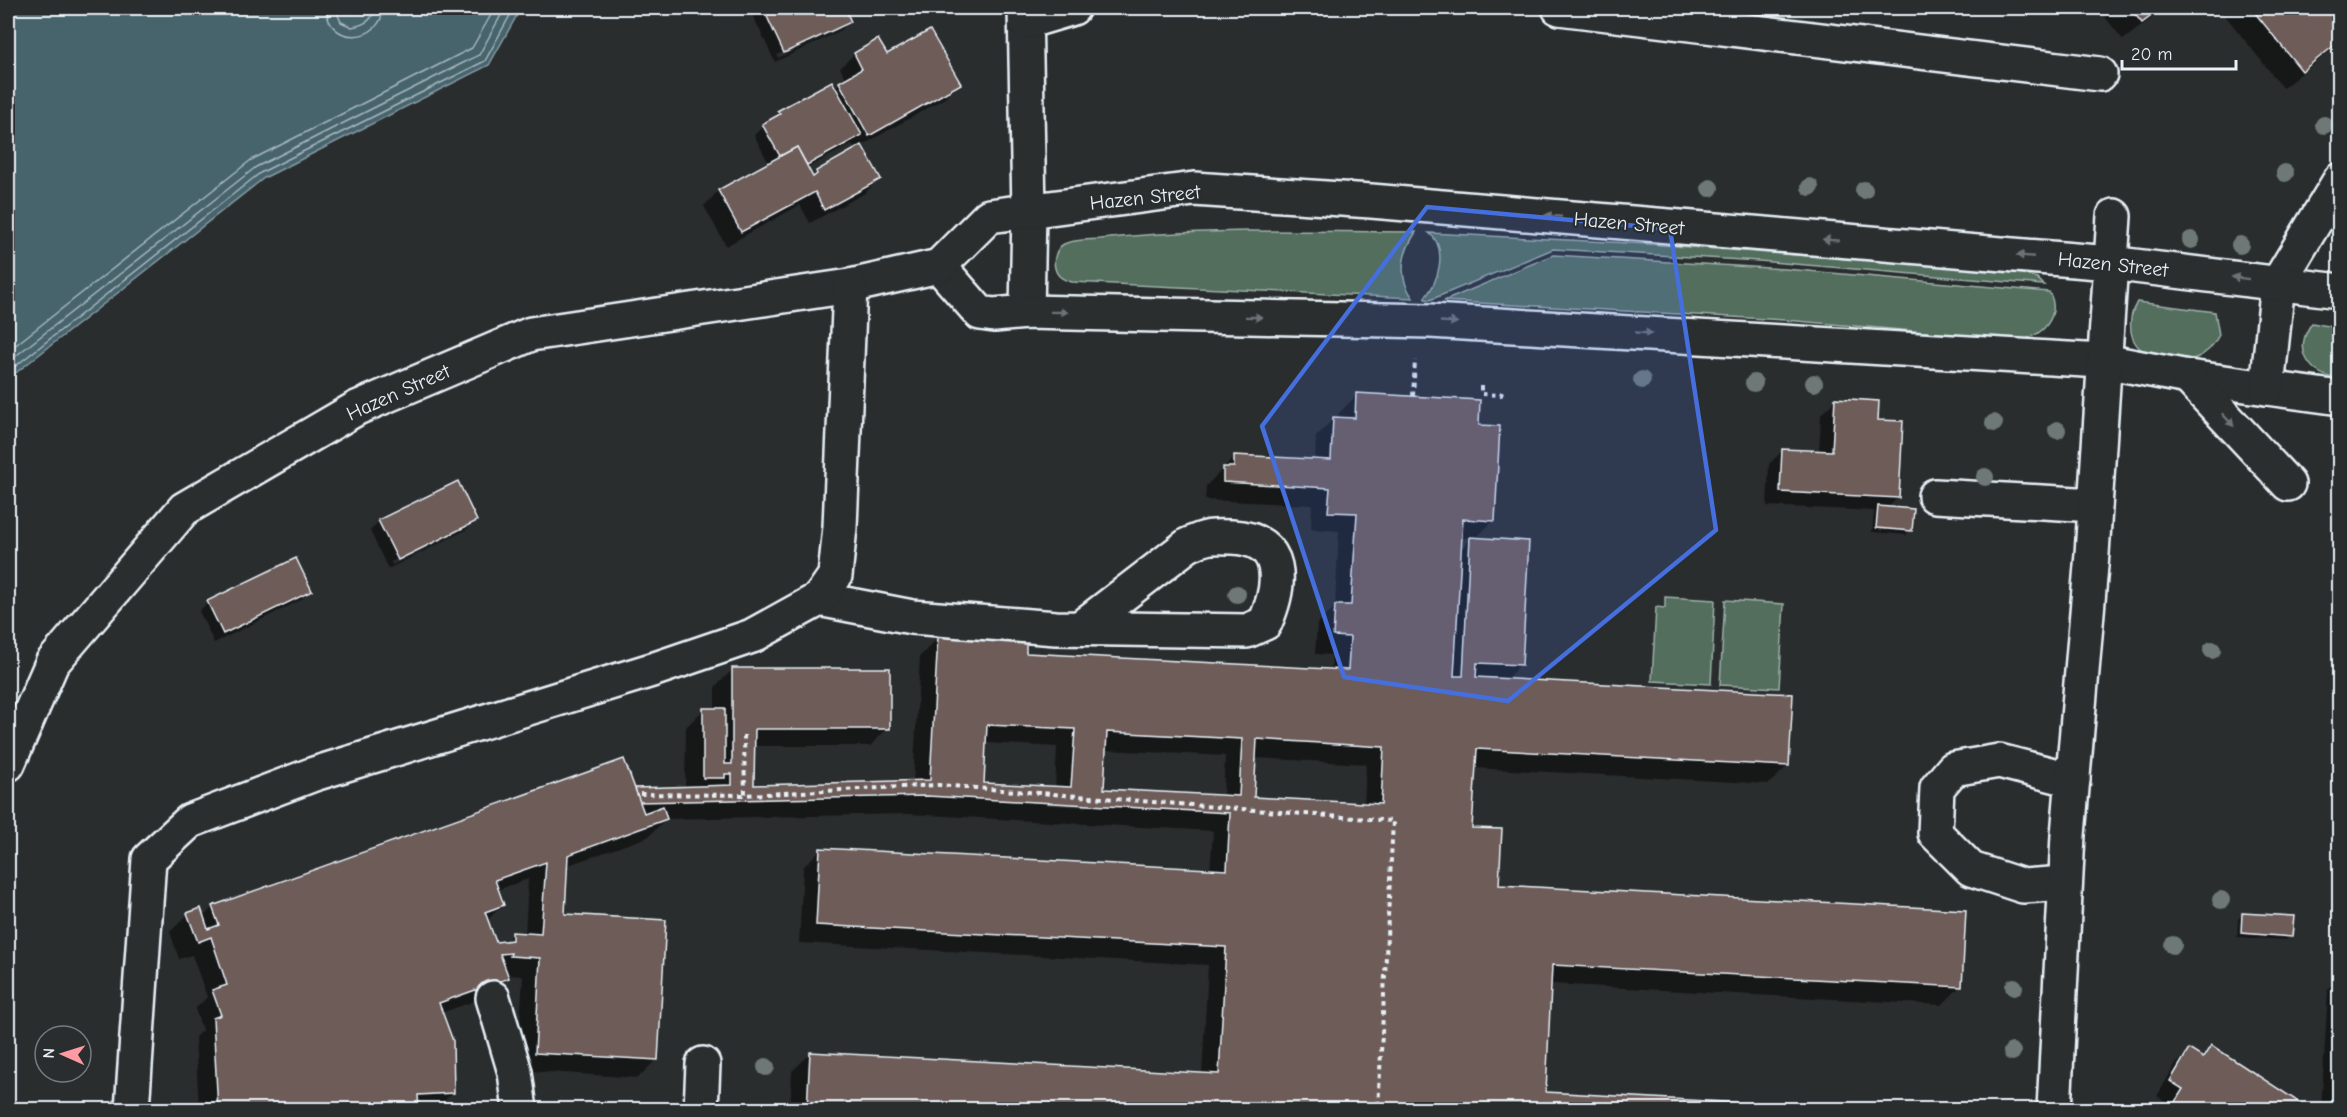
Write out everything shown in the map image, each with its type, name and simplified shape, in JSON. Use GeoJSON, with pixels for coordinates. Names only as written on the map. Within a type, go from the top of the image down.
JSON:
{"type":"FeatureCollection","features":[{"type":"Feature","properties":{"kind":"street"},"geometry":{"type":"LineString","coordinates":[[1027,312],[1029,211],[1025,15],[1073,8]]}},
{"type":"Feature","properties":{"kind":"street"},"geometry":{"type":"LineString","coordinates":[[1559,8],[2100,74]]}},
{"type":"Feature","properties":{"kind":"street"},"geometry":{"type":"LineString","coordinates":[[2267,388],[2278,283],[2340,180]]}},
{"type":"Feature","properties":{"kind":"street","name":"Hazen Street"},"geometry":{"type":"LineString","coordinates":[[8,764],[16,728],[52,663],[184,509],[357,408],[531,334],[850,286],[939,266],[989,216],[1194,189],[1371,201],[2110,263],[2340,291]]}},
{"type":"Feature","properties":{"kind":"street"},"geometry":{"type":"LineString","coordinates":[[2054,1110],[2066,883],[2114,216]]}},
{"type":"Feature","properties":{"kind":"street"},"geometry":{"type":"LineString","coordinates":[[939,266],[980,313],[994,315],[1027,312],[1430,321],[2104,361],[2188,377],[2340,398]]}},
{"type":"Feature","properties":{"kind":"street"},"geometry":{"type":"LineString","coordinates":[[132,1110],[149,859],[190,822],[314,774],[655,669],[752,636],[819,599],[835,576],[840,527],[850,286]]}},
{"type":"Feature","properties":{"kind":"street"},"geometry":{"type":"LineString","coordinates":[[2188,377],[2288,484]]}},
{"type":"Feature","properties":{"kind":"street"},"geometry":{"type":"LineString","coordinates":[[1935,496],[2095,505]]}},
{"type":"Feature","properties":{"kind":"street"},"geometry":{"type":"LineString","coordinates":[[819,599],[912,617],[1080,628],[1247,631],[1265,623],[1273,606],[1277,576],[1272,555],[1256,540],[1205,537],[1188,545],[1080,628]]}},
{"type":"Feature","properties":{"kind":"street"},"geometry":{"type":"LineString","coordinates":[[2066,883],[2023,886],[1971,870],[1935,833],[1937,788],[1953,769],[2000,762],[2073,780]]}},
{"type":"Feature","properties":{"kind":"street"},"geometry":{"type":"LineString","coordinates":[[493,998],[515,1072],[520,1110]]}},
{"type":"Feature","properties":{"kind":"street"},"geometry":{"type":"LineString","coordinates":[[701,1110],[703,1064]]}},
{"type":"Feature","properties":{"kind":"path"},"geometry":{"type":"LineString","coordinates":[[1413,396],[1415,360]]}},
{"type":"Feature","properties":{"kind":"path"},"geometry":{"type":"LineString","coordinates":[[1481,386],[1480,394],[1501,395],[1502,392]]}},
{"type":"Feature","properties":{"kind":"path"},"geometry":{"type":"LineString","coordinates":[[744,735],[745,795]]}},
{"type":"Feature","properties":{"kind":"path"},"geometry":{"type":"LineString","coordinates":[[639,794],[745,795],[939,784],[1393,821],[1378,1110]]}},
{"type":"Feature","properties":{"kind":"highlighted area"},"geometry":{"type":"Polygon","coordinates":[[[1427,207],[1670,229],[1716,530],[1508,701],[1344,677],[1262,426],[1427,207]]]}},
{"type":"Feature","properties":{"kind":"green space"},"geometry":{"type":"Polygon","coordinates":[[[1250,231],[1416,232],[1407,248],[1403,265],[1405,281],[1413,298],[1072,282],[1061,278],[1054,265],[1059,248],[1073,241],[1157,234],[1250,231]]]}},
{"type":"Feature","properties":{"kind":"green space"},"geometry":{"type":"Polygon","coordinates":[[[1429,233],[1649,244],[1916,264],[2019,273],[2037,278],[2044,285],[1759,261],[1553,249],[1430,300],[1425,297],[1434,283],[1440,256],[1435,239],[1429,233]]]}},
{"type":"Feature","properties":{"kind":"green space"},"geometry":{"type":"Polygon","coordinates":[[[1553,255],[1785,269],[2049,292],[2053,309],[2048,324],[2042,330],[2019,340],[1785,320],[1444,301],[1553,255]]]}},
{"type":"Feature","properties":{"kind":"green space"},"geometry":{"type":"Polygon","coordinates":[[[2137,302],[2215,312],[2219,335],[2206,352],[2193,359],[2149,354],[2136,344],[2131,331],[2132,316],[2137,302]]]}},
{"type":"Feature","properties":{"kind":"green space"},"geometry":{"type":"Polygon","coordinates":[[[2312,323],[2339,328],[2339,379],[2320,372],[2307,360],[2304,343],[2306,333],[2312,323]]]}},
{"type":"Feature","properties":{"kind":"green space"},"geometry":{"type":"Polygon","coordinates":[[[1665,597],[1715,600],[1711,684],[1652,681],[1656,607],[1665,608],[1665,597]]]}},
{"type":"Feature","properties":{"kind":"green space"},"geometry":{"type":"Polygon","coordinates":[[[1725,600],[1784,604],[1779,688],[1720,685],[1725,600]]]}},
{"type":"Feature","properties":{"kind":"water"},"geometry":{"type":"Polygon","coordinates":[[[8,8],[348,8],[351,14],[368,8],[521,8],[489,65],[264,178],[8,379],[8,8]]]}},
{"type":"Feature","properties":{"kind":"building"},"geometry":{"type":"Polygon","coordinates":[[[763,8],[845,8],[851,22],[784,53],[763,8]]]}},
{"type":"Feature","properties":{"kind":"building"},"geometry":{"type":"Polygon","coordinates":[[[2130,8],[2162,8],[2142,23],[2130,8]]]}},
{"type":"Feature","properties":{"kind":"building"},"geometry":{"type":"Polygon","coordinates":[[[2251,8],[2340,8],[2340,41],[2302,71],[2251,8]]]}},
{"type":"Feature","properties":{"kind":"building"},"geometry":{"type":"Polygon","coordinates":[[[930,30],[961,84],[869,136],[839,82],[862,69],[854,53],[878,39],[887,54],[930,30]]]}},
{"type":"Feature","properties":{"kind":"building"},"geometry":{"type":"Polygon","coordinates":[[[832,81],[862,135],[807,165],[797,147],[780,156],[762,124],[780,114],[777,111],[832,81]]]}},
{"type":"Feature","properties":{"kind":"building"},"geometry":{"type":"Polygon","coordinates":[[[862,145],[881,179],[824,210],[815,192],[741,232],[718,190],[797,147],[813,177],[817,174],[816,171],[862,145]]]}},
{"type":"Feature","properties":{"kind":"building"},"geometry":{"type":"Polygon","coordinates":[[[1356,393],[1480,400],[1479,425],[1500,426],[1495,521],[1463,519],[1454,676],[1463,676],[1470,537],[1529,541],[1522,665],[1477,663],[1476,677],[1793,694],[1789,766],[1477,749],[1472,828],[1502,829],[1499,885],[1966,910],[1962,987],[1552,965],[1546,1092],[1869,1110],[807,1110],[810,1052],[1219,1074],[1226,947],[816,925],[820,848],[1227,870],[1230,813],[927,796],[639,802],[635,788],[732,785],[732,774],[725,774],[725,778],[703,778],[703,708],[725,708],[725,764],[732,764],[732,668],[890,668],[890,729],[755,729],[754,785],[930,780],[938,636],[1026,641],[1026,653],[1348,670],[1350,637],[1333,636],[1335,605],[1351,605],[1357,513],[1328,512],[1330,488],[1223,482],[1223,467],[1234,467],[1234,455],[1331,460],[1333,417],[1355,418],[1356,393]],[[987,725],[984,783],[1071,787],[1075,729],[987,725]],[[1107,732],[1104,789],[1239,796],[1242,739],[1107,732]],[[1257,739],[1254,797],[1381,804],[1384,747],[1257,739]]]}},
{"type":"Feature","properties":{"kind":"building"},"geometry":{"type":"Polygon","coordinates":[[[1835,398],[1879,401],[1878,420],[1903,421],[1899,498],[1780,492],[1782,449],[1832,451],[1835,398]]]}},
{"type":"Feature","properties":{"kind":"building"},"geometry":{"type":"Polygon","coordinates":[[[458,481],[477,521],[398,560],[378,520],[458,481]]]}},
{"type":"Feature","properties":{"kind":"building"},"geometry":{"type":"Polygon","coordinates":[[[1878,506],[1914,509],[1912,531],[1876,528],[1878,506]]]}},
{"type":"Feature","properties":{"kind":"building"},"geometry":{"type":"Polygon","coordinates":[[[296,558],[312,591],[223,634],[207,601],[296,558]]]}},
{"type":"Feature","properties":{"kind":"building"},"geometry":{"type":"Polygon","coordinates":[[[624,759],[644,813],[663,806],[667,819],[568,855],[565,914],[666,920],[658,1060],[535,1053],[540,958],[510,956],[511,953],[500,954],[509,978],[439,1003],[453,1041],[454,1093],[418,1095],[419,1110],[218,1110],[213,1018],[221,1015],[212,990],[227,985],[211,937],[198,942],[187,913],[201,908],[208,929],[219,925],[212,906],[624,759]],[[546,862],[495,880],[504,905],[485,912],[496,942],[512,940],[512,932],[541,934],[546,862]]]}},
{"type":"Feature","properties":{"kind":"building"},"geometry":{"type":"Polygon","coordinates":[[[2242,913],[2294,916],[2292,937],[2241,933],[2242,913]]]}},
{"type":"Feature","properties":{"kind":"building"},"geometry":{"type":"Polygon","coordinates":[[[2340,1007],[2340,1110],[2325,1110],[2334,1104],[2340,1007]]]}},
{"type":"Feature","properties":{"kind":"building"},"geometry":{"type":"Polygon","coordinates":[[[2211,1045],[2311,1110],[2170,1110],[2183,1089],[2170,1081],[2189,1049],[2203,1058],[2211,1045]]]}}]}
